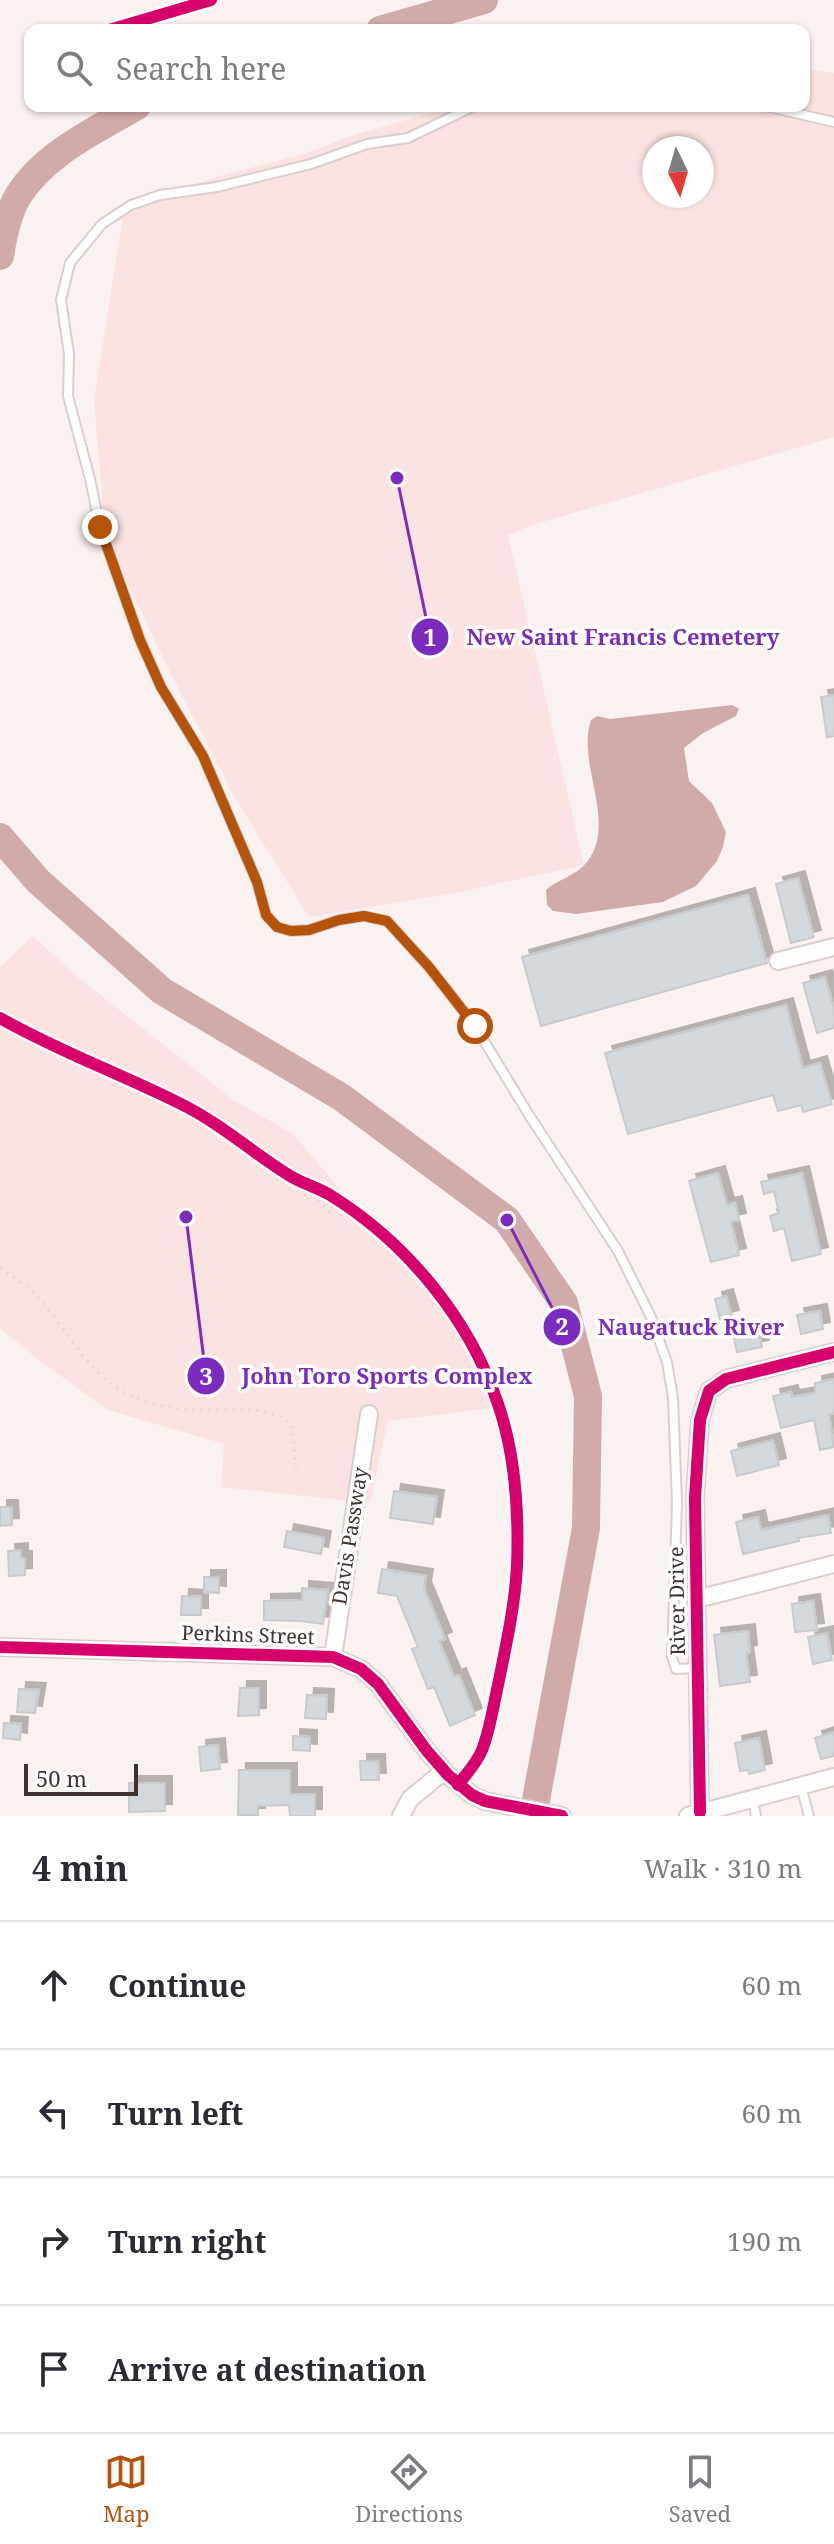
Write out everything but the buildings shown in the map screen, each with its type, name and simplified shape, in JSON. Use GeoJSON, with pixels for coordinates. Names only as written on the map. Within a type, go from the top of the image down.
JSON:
{"type":"FeatureCollection","features":[{"type":"Feature","properties":{"kind":"street"},"geometry":{"type":"LineString","coordinates":[[778,961],[834,947]]}},
{"type":"Feature","properties":{"kind":"street","name":"River Drive"},"geometry":{"type":"LineString","coordinates":[[694,1814],[698,1668],[695,1498],[700,1420],[709,1391],[726,1379],[834,1352]]}},
{"type":"Feature","properties":{"kind":"street","name":"Davis Passway"},"geometry":{"type":"LineString","coordinates":[[333,1657],[369,1414]]}},
{"type":"Feature","properties":{"kind":"street"},"geometry":{"type":"LineString","coordinates":[[697,1599],[834,1564]]}},
{"type":"Feature","properties":{"kind":"street","name":"Perkins Street"},"geometry":{"type":"LineString","coordinates":[[0,1647],[333,1657],[361,1669],[378,1684],[444,1771],[472,1795],[501,1805],[562,1816]]}},
{"type":"Feature","properties":{"kind":"street"},"geometry":{"type":"LineString","coordinates":[[401,1816],[410,1799],[444,1771]]}},
{"type":"Feature","properties":{"kind":"street"},"geometry":{"type":"LineString","coordinates":[[694,1814],[834,1777]]}},
{"type":"Feature","properties":{"kind":"lane"},"geometry":{"type":"LineString","coordinates":[[462,112],[408,138],[367,144],[311,164],[217,187],[160,195],[131,205],[102,224],[70,263],[61,300],[69,354],[68,396],[100,527],[135,627],[161,687],[209,769],[257,882],[266,915],[277,927],[291,931],[309,930],[364,916],[387,921],[429,967],[475,1026],[618,1251],[651,1317],[667,1362],[673,1398],[677,1503],[672,1657],[676,1669],[698,1668]]}},
{"type":"Feature","properties":{"kind":"lane"},"geometry":{"type":"LineString","coordinates":[[791,112],[834,122]]}},
{"type":"Feature","properties":{"kind":"lane"},"geometry":{"type":"LineString","coordinates":[[801,1786],[809,1816]]}},
{"type":"Feature","properties":{"kind":"lane"},"geometry":{"type":"LineString","coordinates":[[753,1798],[756,1816]]}},
{"type":"Feature","properties":{"kind":"path"},"geometry":{"type":"LineString","coordinates":[[306,1184],[341,1203]]}},
{"type":"Feature","properties":{"kind":"path"},"geometry":{"type":"LineString","coordinates":[[306,1184],[330,1213]]}},
{"type":"Feature","properties":{"kind":"path"},"geometry":{"type":"LineString","coordinates":[[0,1268],[41,1301],[96,1372],[111,1386],[138,1399],[183,1409],[261,1410],[282,1416],[292,1425],[296,1468]]}},
{"type":"Feature","properties":{"kind":"shaded area"},"geometry":{"type":"Polygon","coordinates":[[[810,70],[834,73],[834,437],[532,525],[508,535],[584,865],[455,893],[309,917],[235,798],[125,578],[104,519],[94,400],[123,216],[212,178],[304,154],[354,135],[434,112],[810,112],[810,70]]]}},
{"type":"Feature","properties":{"kind":"shaded area"},"geometry":{"type":"Polygon","coordinates":[[[732,705],[739,709],[736,716],[703,733],[684,748],[689,781],[712,803],[726,832],[717,861],[696,886],[663,902],[576,914],[553,911],[547,905],[546,890],[583,867],[595,846],[599,829],[588,755],[591,720],[597,716],[610,719],[732,705]]]}},
{"type":"Feature","properties":{"kind":"shaded area"},"geometry":{"type":"Polygon","coordinates":[[[33,936],[80,979],[235,1101],[293,1134],[346,1196],[398,1239],[460,1307],[497,1374],[508,1406],[388,1421],[370,1503],[221,1487],[224,1444],[108,1410],[0,1328],[0,967],[33,936]]]}},
{"type":"Feature","properties":{"kind":"waterway"},"geometry":{"type":"LineString","coordinates":[[401,24],[484,0]]}},
{"type":"Feature","properties":{"kind":"waterway"},"geometry":{"type":"LineString","coordinates":[[0,256],[11,210],[29,181],[56,155],[127,112]]}},
{"type":"Feature","properties":{"kind":"waterway"},"geometry":{"type":"LineString","coordinates":[[0,837],[38,881],[162,991],[341,1097],[507,1220],[564,1303],[588,1396],[586,1528],[533,1816]]}},
{"type":"Feature","properties":{"kind":"cycle path"},"geometry":{"type":"LineString","coordinates":[[129,24],[211,0]]}},
{"type":"Feature","properties":{"kind":"cycle path"},"geometry":{"type":"LineString","coordinates":[[0,1018],[195,1111],[287,1174],[330,1195],[358,1214],[409,1259],[432,1285],[471,1342],[498,1404],[509,1444],[517,1505],[517,1566],[510,1626],[487,1734],[477,1759],[458,1785]]}},
{"type":"Feature","properties":{"kind":"cycle path"},"geometry":{"type":"LineString","coordinates":[[700,1812],[695,1498],[700,1420],[709,1391],[726,1379],[834,1352]]}},
{"type":"Feature","properties":{"kind":"cycle path"},"geometry":{"type":"LineString","coordinates":[[0,1647],[333,1657],[361,1669],[378,1684],[427,1751],[448,1775],[472,1795],[485,1801],[562,1816]]}},
{"type":"Feature","properties":{"kind":"place","name":"New Saint Francis Cemetery"},"geometry":{"type":"Point","coordinates":[397,478]}},
{"type":"Feature","properties":{"kind":"place","name":"John Toro Sports Complex"},"geometry":{"type":"Point","coordinates":[186,1217]}},
{"type":"Feature","properties":{"kind":"place","name":"Naugatuck River"},"geometry":{"type":"Point","coordinates":[507,1220]}},
{"type":"Feature","properties":{"kind":"route"},"geometry":{"type":"LineString","coordinates":[[100,527],[140,640],[161,687],[203,756],[257,882],[266,915],[277,927],[291,931],[309,930],[364,916],[387,921],[429,967],[475,1026]]}}]}
